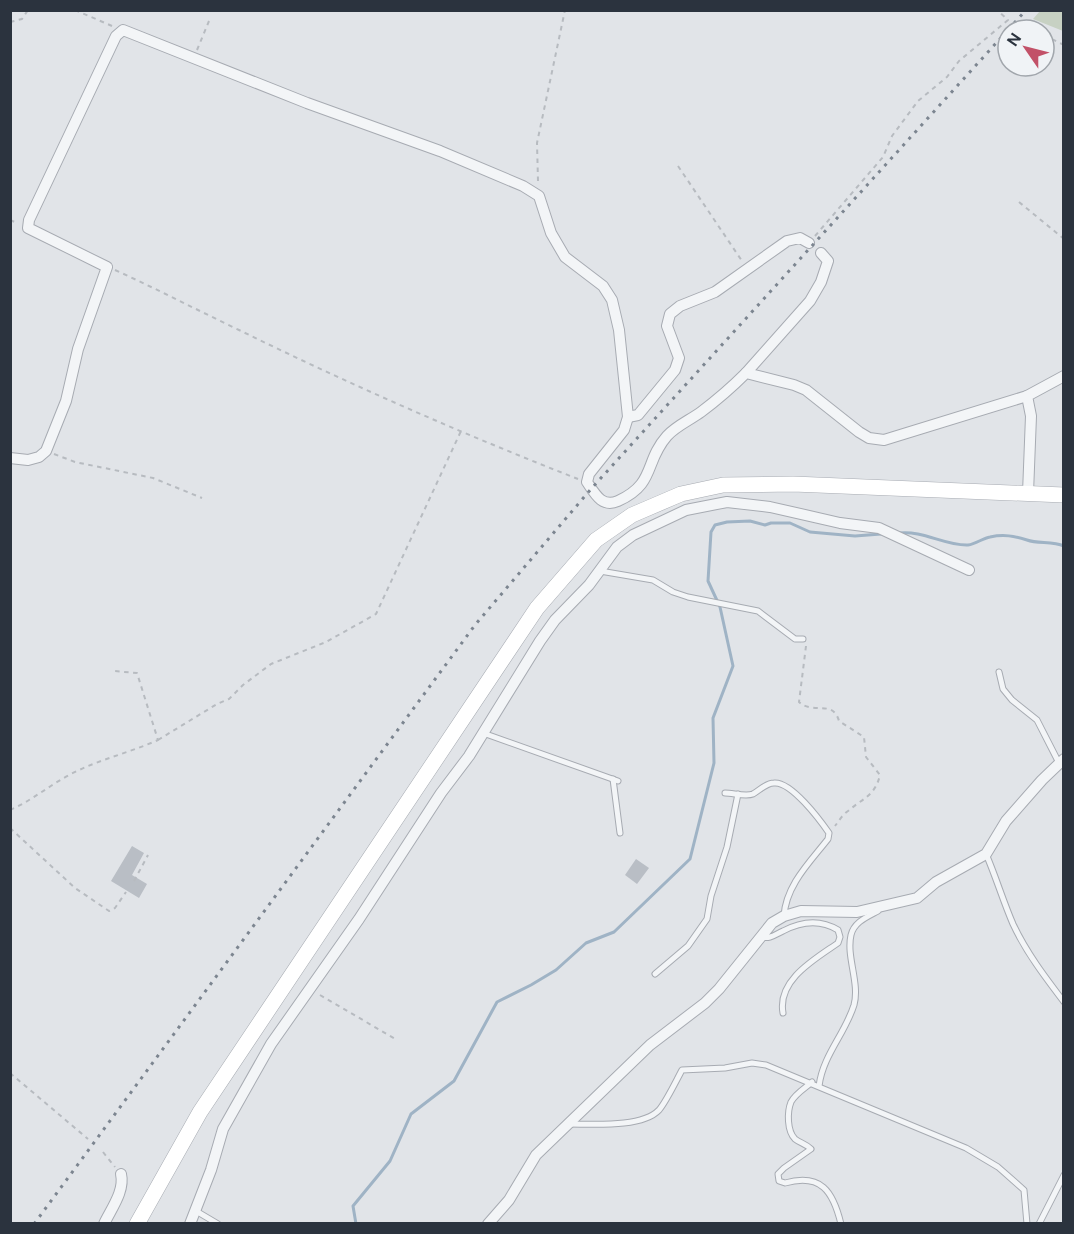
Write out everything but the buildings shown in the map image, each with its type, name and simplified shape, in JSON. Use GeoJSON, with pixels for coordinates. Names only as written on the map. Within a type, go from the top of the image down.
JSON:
{"type":"FeatureCollection","features":[{"type":"Feature","properties":{"kind":"main road"},"geometry":{"type":"LineString","coordinates":[[136,1224],[200,1112],[537,608],[596,540],[625,520],[653,505],[681,494],[723,485],[793,484],[1064,494]]}},
{"type":"Feature","properties":{"kind":"street"},"geometry":{"type":"LineString","coordinates":[[10,458],[28,460],[39,457],[46,451],[66,401],[78,349],[107,267],[28,228],[29,220],[116,36],[123,30],[307,103],[440,151],[523,186],[539,196],[551,233],[566,257],[603,286],[612,300],[619,330],[628,417],[624,430],[589,474],[587,482],[597,498],[609,503],[634,492],[642,485],[667,436],[717,400],[746,373],[810,301],[821,282],[828,261],[821,254]]}},
{"type":"Feature","properties":{"kind":"street"},"geometry":{"type":"LineString","coordinates":[[628,417],[638,415],[675,370],[679,358],[667,326],[670,314],[680,306],[715,292],[788,241],[800,238],[809,243]]}},
{"type":"Feature","properties":{"kind":"street"},"geometry":{"type":"LineString","coordinates":[[746,373],[806,390],[859,432],[869,438],[884,440],[1027,396],[1064,376]]}},
{"type":"Feature","properties":{"kind":"street"},"geometry":{"type":"LineString","coordinates":[[1027,396],[1031,416],[1028,493]]}},
{"type":"Feature","properties":{"kind":"street"},"geometry":{"type":"LineString","coordinates":[[190,1224],[223,1129],[271,1044],[359,919],[483,733],[540,641],[555,620],[589,585],[618,547],[633,535],[686,510],[727,502],[770,507],[840,523],[879,528],[969,570]]}},
{"type":"Feature","properties":{"kind":"street"},"geometry":{"type":"LineString","coordinates":[[488,1224],[509,1200],[536,1155],[650,1045],[705,1003],[772,923],[784,916],[801,911],[857,912],[917,898],[936,882],[986,854],[1006,821],[1061,761]]}},
{"type":"Feature","properties":{"kind":"street"},"geometry":{"type":"LineString","coordinates":[[104,1224],[120,1192],[121,1174]]}},
{"type":"Feature","properties":{"kind":"lane"},"geometry":{"type":"LineString","coordinates":[[598,571],[653,580],[673,592],[688,597],[758,611],[795,639],[803,639]]}},
{"type":"Feature","properties":{"kind":"lane"},"geometry":{"type":"LineString","coordinates":[[999,672],[1003,689],[1012,700],[1037,720],[1061,761]]}},
{"type":"Feature","properties":{"kind":"lane"},"geometry":{"type":"LineString","coordinates":[[483,733],[616,780],[620,833]]}},
{"type":"Feature","properties":{"kind":"lane"},"geometry":{"type":"LineString","coordinates":[[725,792],[751,795],[775,782],[786,785],[818,817],[829,833],[828,839],[800,873],[784,908],[784,916]]}},
{"type":"Feature","properties":{"kind":"lane"},"geometry":{"type":"LineString","coordinates":[[655,974],[688,946],[707,919],[711,896],[727,847],[738,794]]}},
{"type":"Feature","properties":{"kind":"lane"},"geometry":{"type":"LineString","coordinates":[[986,854],[1017,932],[1031,958],[1064,1002]]}},
{"type":"Feature","properties":{"kind":"lane"},"geometry":{"type":"LineString","coordinates":[[819,1086],[821,1071],[855,1002],[851,935],[856,924],[884,906]]}},
{"type":"Feature","properties":{"kind":"lane"},"geometry":{"type":"LineString","coordinates":[[760,936],[770,939],[796,924],[812,922],[827,923],[838,930],[840,937],[838,943],[795,977],[782,1003],[783,1013]]}},
{"type":"Feature","properties":{"kind":"lane"},"geometry":{"type":"LineString","coordinates":[[567,1124],[618,1123],[650,1118],[661,1108],[682,1070],[725,1068],[752,1063],[766,1065],[812,1082],[966,1148],[998,1167],[1024,1190],[1027,1224]]}},
{"type":"Feature","properties":{"kind":"lane"},"geometry":{"type":"LineString","coordinates":[[812,1082],[791,1102],[788,1120],[791,1133],[796,1140],[811,1149],[784,1168],[778,1174],[779,1180],[785,1183],[812,1179],[824,1187],[837,1207],[841,1224]]}},
{"type":"Feature","properties":{"kind":"lane"},"geometry":{"type":"LineString","coordinates":[[1039,1224],[1064,1175]]}},
{"type":"Feature","properties":{"kind":"lane"},"geometry":{"type":"LineString","coordinates":[[196,1211],[218,1224]]}},
{"type":"Feature","properties":{"kind":"path"},"geometry":{"type":"LineString","coordinates":[[10,22],[22,19],[28,10]]}},
{"type":"Feature","properties":{"kind":"path"},"geometry":{"type":"LineString","coordinates":[[75,10],[123,30]]}},
{"type":"Feature","properties":{"kind":"path"},"geometry":{"type":"LineString","coordinates":[[539,196],[537,143],[565,10]]}},
{"type":"Feature","properties":{"kind":"path"},"geometry":{"type":"LineString","coordinates":[[809,243],[883,157],[892,136],[918,101],[959,61],[1008,20],[997,10]]}},
{"type":"Feature","properties":{"kind":"path"},"geometry":{"type":"LineString","coordinates":[[194,58],[209,21]]}},
{"type":"Feature","properties":{"kind":"path"},"geometry":{"type":"LineString","coordinates":[[678,166],[747,268]]}},
{"type":"Feature","properties":{"kind":"path"},"geometry":{"type":"LineString","coordinates":[[1019,202],[1064,239]]}},
{"type":"Feature","properties":{"kind":"path"},"geometry":{"type":"LineString","coordinates":[[107,267],[163,291],[268,344],[461,431],[587,482]]}},
{"type":"Feature","properties":{"kind":"path"},"geometry":{"type":"LineString","coordinates":[[10,810],[68,775],[101,759],[131,752],[158,740],[217,704],[230,699],[271,664],[326,642],[376,614],[461,431]]}},
{"type":"Feature","properties":{"kind":"path"},"geometry":{"type":"LineString","coordinates":[[46,451],[75,462],[153,478],[202,498]]}},
{"type":"Feature","properties":{"kind":"path"},"geometry":{"type":"LineString","coordinates":[[803,639],[807,647],[798,702],[805,708],[832,710],[837,713],[839,721],[864,737],[866,757],[880,775],[877,787],[872,793],[845,812],[829,833]]}},
{"type":"Feature","properties":{"kind":"path"},"geometry":{"type":"LineString","coordinates":[[114,671],[137,673],[158,740]]}},
{"type":"Feature","properties":{"kind":"path"},"geometry":{"type":"LineString","coordinates":[[10,828],[75,888],[109,911],[115,908],[126,892]]}},
{"type":"Feature","properties":{"kind":"path"},"geometry":{"type":"LineString","coordinates":[[134,881],[148,855]]}},
{"type":"Feature","properties":{"kind":"path"},"geometry":{"type":"LineString","coordinates":[[310,989],[397,1040]]}},
{"type":"Feature","properties":{"kind":"path"},"geometry":{"type":"LineString","coordinates":[[10,1073],[88,1140]]}},
{"type":"Feature","properties":{"kind":"path"},"geometry":{"type":"LineString","coordinates":[[103,1152],[121,1174]]}},
{"type":"Feature","properties":{"kind":"green space"},"geometry":{"type":"Polygon","coordinates":[[[1040,11],[1063,11],[1063,31],[1056,28],[1056,18],[1034,18],[1040,11]]]}},
{"type":"Feature","properties":{"kind":"waterway"},"geometry":{"type":"LineString","coordinates":[[356,1224],[353,1206],[390,1161],[411,1114],[454,1081],[497,1002],[556,970],[586,943],[614,932],[690,859],[714,763],[713,718],[733,666],[720,607],[708,581],[711,532],[715,525],[750,521],[765,525],[790,523],[810,532],[855,536],[881,534]]}},
{"type":"Feature","properties":{"kind":"waterway"},"geometry":{"type":"LineString","coordinates":[[899,533],[917,534],[959,545],[1004,536],[1064,546]]}},
{"type":"Feature","properties":{"kind":"railway"},"geometry":{"type":"LineString","coordinates":[[1019,18],[1026,10]]}},
{"type":"Feature","properties":{"kind":"railway"},"geometry":{"type":"LineString","coordinates":[[34,1224],[475,625],[591,489],[996,43]]}}]}
